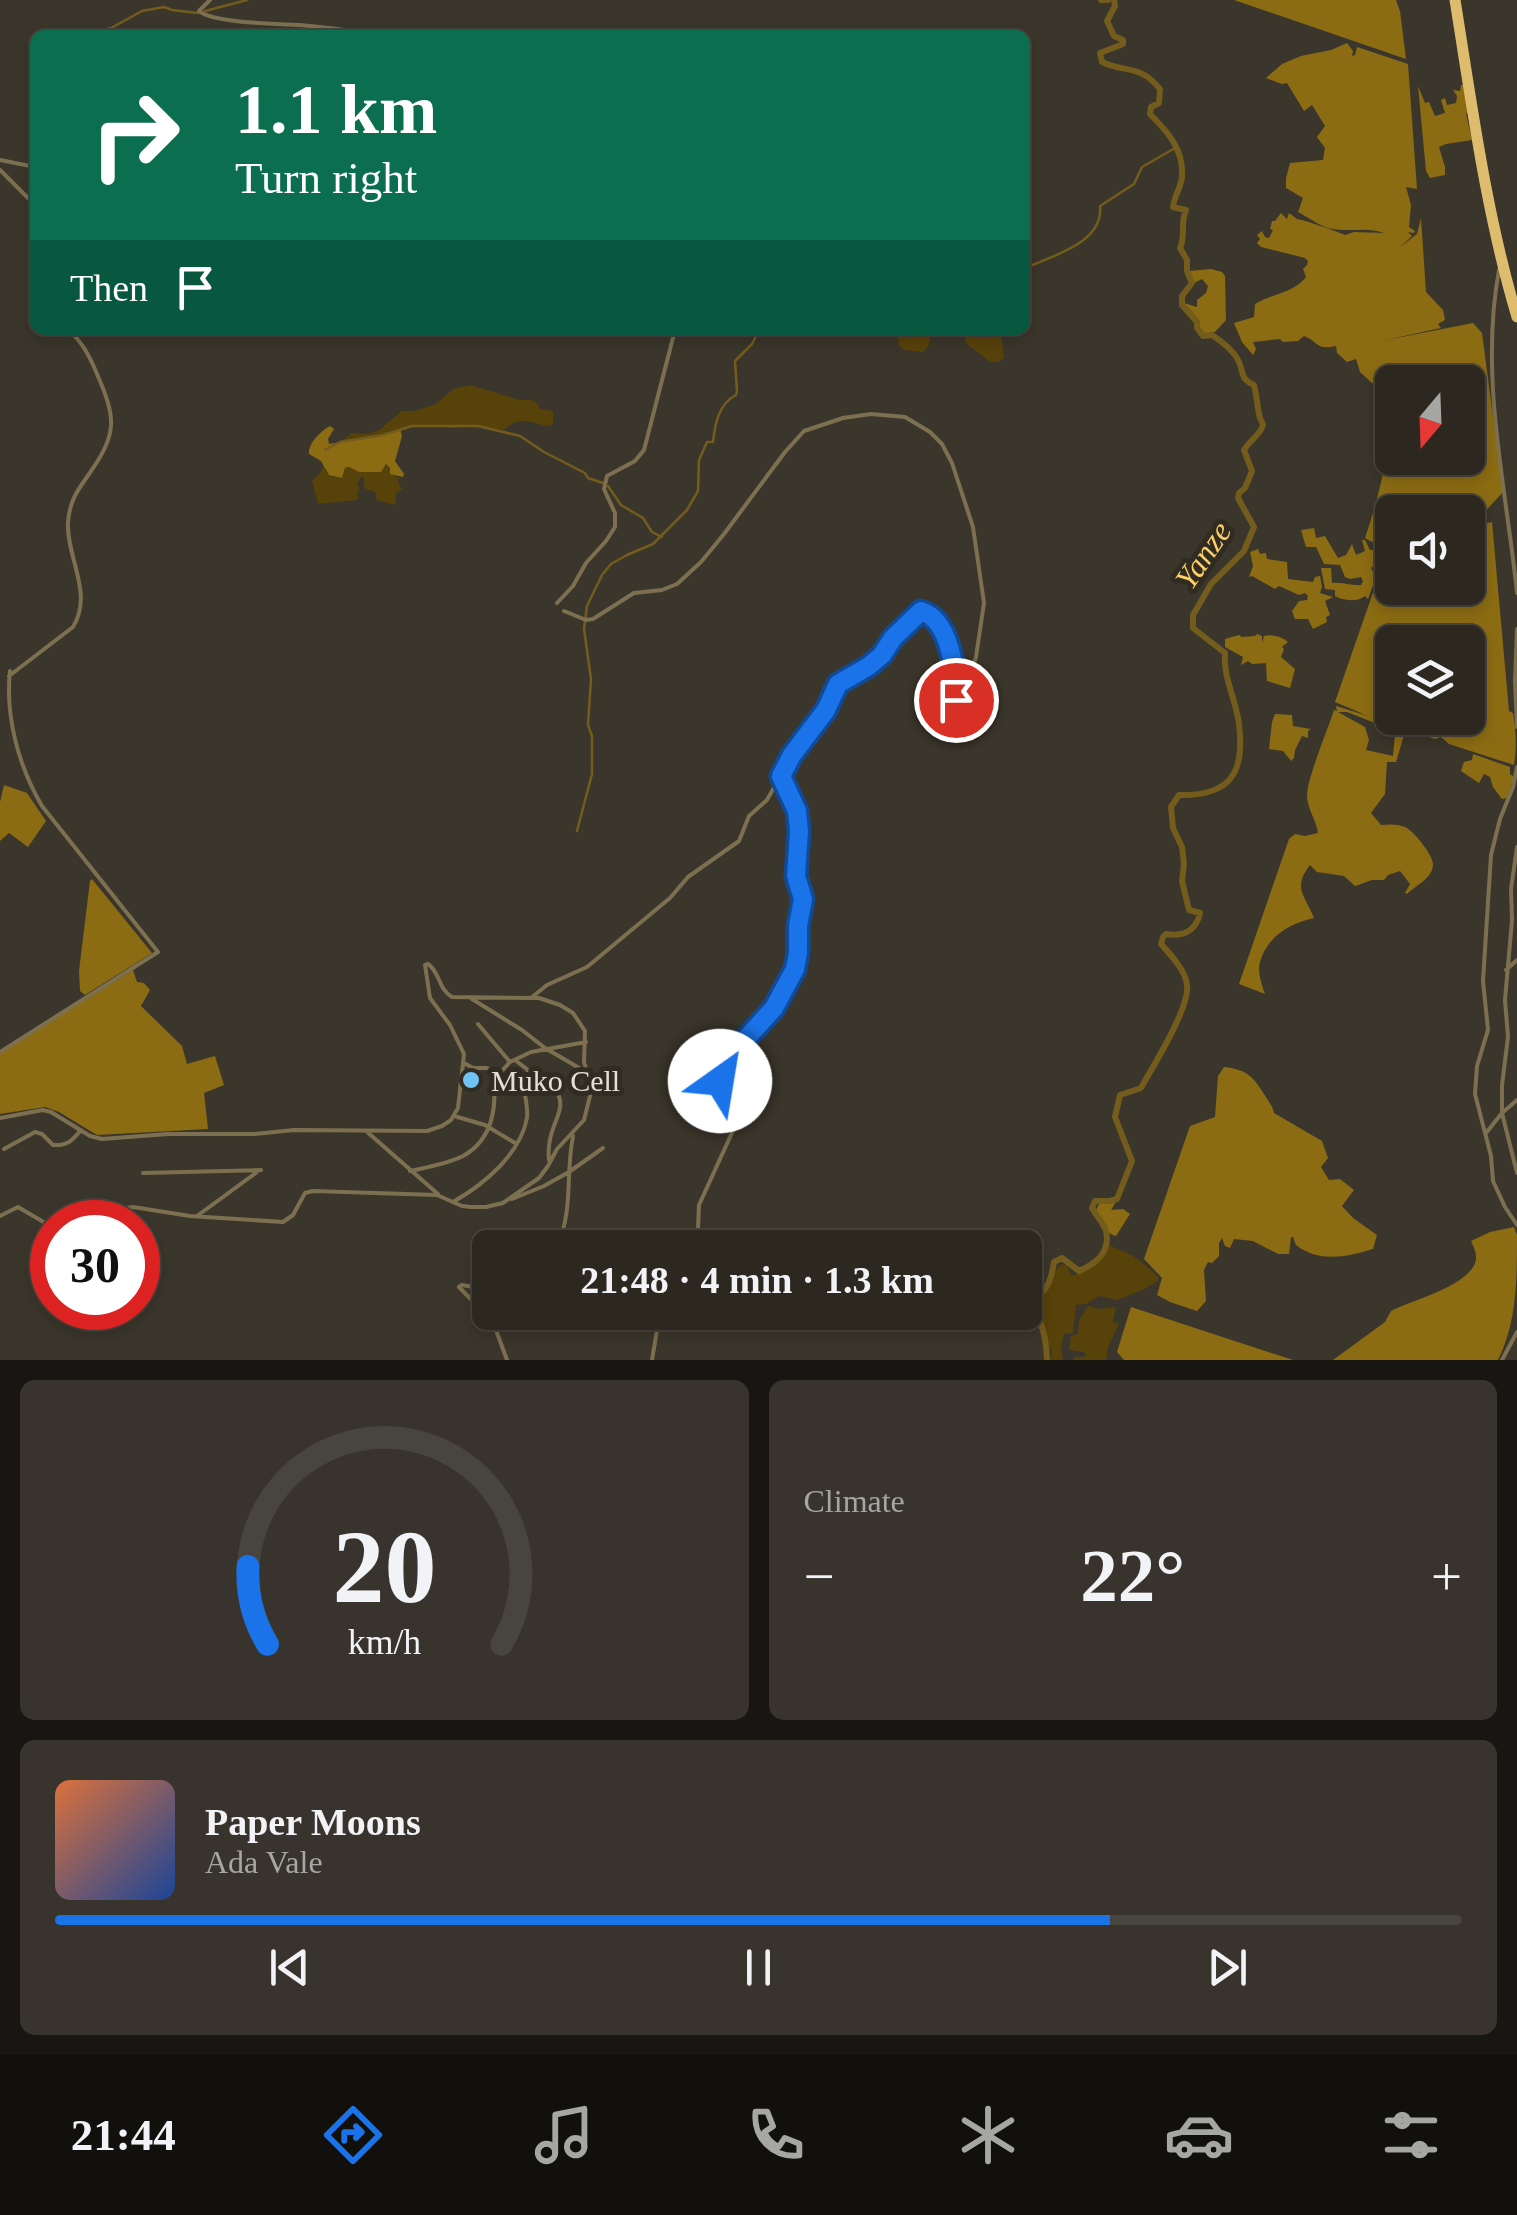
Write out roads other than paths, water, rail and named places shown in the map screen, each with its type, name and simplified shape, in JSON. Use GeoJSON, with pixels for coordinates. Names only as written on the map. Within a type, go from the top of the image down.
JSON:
{"type":"FeatureCollection","features":[{"type":"Feature","properties":{"kind":"highway"},"geometry":{"type":"LineString","coordinates":[[1455,0],[1486,193],[1517,316]]}},
{"type":"Feature","properties":{"kind":"street"},"geometry":{"type":"LineString","coordinates":[[210,0],[199,11],[208,18],[342,30]]}},
{"type":"Feature","properties":{"kind":"street"},"geometry":{"type":"LineString","coordinates":[[0,160],[30,166]]}},
{"type":"Feature","properties":{"kind":"street"},"geometry":{"type":"LineString","coordinates":[[0,170],[30,200]]}},
{"type":"Feature","properties":{"kind":"street"},"geometry":{"type":"LineString","coordinates":[[1501,260],[1492,314],[1492,377],[1517,593]]}},
{"type":"Feature","properties":{"kind":"street"},"geometry":{"type":"LineString","coordinates":[[0,1052],[158,952],[42,806],[23,766],[14,732],[10,673],[77,622],[81,593],[68,540],[70,506],[72,496],[104,452],[111,434],[108,399],[82,342],[74,335]]}},
{"type":"Feature","properties":{"kind":"street"},"geometry":{"type":"LineString","coordinates":[[557,603],[615,527],[615,513],[604,488],[610,473],[635,461],[644,450],[674,335]]}},
{"type":"Feature","properties":{"kind":"street"},"geometry":{"type":"LineString","coordinates":[[531,998],[587,967],[659,908],[688,877],[736,844],[749,816],[768,800],[792,755],[826,710],[838,684],[882,655],[893,638],[921,611],[936,618],[944,632],[960,706],[976,656],[984,602],[973,527],[942,444],[905,416],[882,414],[843,418],[804,431],[701,562],[677,584],[634,593],[593,619],[586,620],[564,610]]}},
{"type":"Feature","properties":{"kind":"street"},"geometry":{"type":"LineString","coordinates":[[1517,629],[1517,727]]}},
{"type":"Feature","properties":{"kind":"street"},"geometry":{"type":"LineString","coordinates":[[1517,767],[1494,840],[1488,881],[1483,981],[1488,1030],[1477,1066],[1475,1094],[1491,1156],[1493,1181],[1517,1225]]}},
{"type":"Feature","properties":{"kind":"street"},"geometry":{"type":"LineString","coordinates":[[698,1230],[699,1205],[736,1124],[732,1102],[720,1081],[721,1068],[774,1008],[795,969],[798,953],[803,899],[796,876],[799,831],[797,811],[781,776]]}},
{"type":"Feature","properties":{"kind":"street"},"geometry":{"type":"LineString","coordinates":[[1517,847],[1511,889],[1505,1000],[1508,1037],[1502,1085],[1502,1113],[1517,1173]]}},
{"type":"Feature","properties":{"kind":"street"},"geometry":{"type":"LineString","coordinates":[[1506,970],[1517,960]]}},
{"type":"Feature","properties":{"kind":"street"},"geometry":{"type":"LineString","coordinates":[[0,1118],[43,1110],[102,1140],[168,1134],[428,1131],[442,1126],[454,1116],[460,1098],[463,1050],[430,998],[425,965],[434,969],[444,992],[452,997],[552,1002],[573,1013],[583,1025],[584,1062],[592,1088],[590,1106],[584,1120],[549,1160]]}},
{"type":"Feature","properties":{"kind":"street"},"geometry":{"type":"LineString","coordinates":[[469,997],[586,1072]]}},
{"type":"Feature","properties":{"kind":"street"},"geometry":{"type":"LineString","coordinates":[[478,1024],[512,1061],[549,1081],[560,1097],[548,1166],[539,1178],[507,1200]]}},
{"type":"Feature","properties":{"kind":"street"},"geometry":{"type":"LineString","coordinates":[[464,1062],[473,1068],[500,1073],[512,1061],[545,1048],[586,1042]]}},
{"type":"Feature","properties":{"kind":"street"},"geometry":{"type":"LineString","coordinates":[[453,1202],[493,1174],[515,1144],[528,1114],[524,1089],[528,1070]]}},
{"type":"Feature","properties":{"kind":"street"},"geometry":{"type":"LineString","coordinates":[[410,1171],[460,1158],[471,1151],[495,1113],[492,1072]]}},
{"type":"Feature","properties":{"kind":"street"},"geometry":{"type":"LineString","coordinates":[[1485,1134],[1517,1100]]}},
{"type":"Feature","properties":{"kind":"street"},"geometry":{"type":"LineString","coordinates":[[454,1116],[489,1128],[515,1144]]}},
{"type":"Feature","properties":{"kind":"street"},"geometry":{"type":"LineString","coordinates":[[4,1149],[34,1132],[56,1146],[71,1143],[80,1130]]}},
{"type":"Feature","properties":{"kind":"street"},"geometry":{"type":"LineString","coordinates":[[366,1130],[410,1171],[462,1206],[486,1207],[523,1196],[569,1172],[603,1148]]}},
{"type":"Feature","properties":{"kind":"street"},"geometry":{"type":"LineString","coordinates":[[564,1230],[570,1204],[574,1132]]}},
{"type":"Feature","properties":{"kind":"street"},"geometry":{"type":"LineString","coordinates":[[143,1173],[260,1170],[196,1216]]}},
{"type":"Feature","properties":{"kind":"street"},"geometry":{"type":"LineString","coordinates":[[160,1211],[283,1222],[293,1215],[304,1193],[309,1192],[442,1196]]}},
{"type":"Feature","properties":{"kind":"street"},"geometry":{"type":"LineString","coordinates":[[0,1216],[14,1207],[30,1213]]}},
{"type":"Feature","properties":{"kind":"street"},"geometry":{"type":"LineString","coordinates":[[472,1287],[459,1288],[472,1301]]}},
{"type":"Feature","properties":{"kind":"street"},"geometry":{"type":"LineString","coordinates":[[496,1330],[507,1360]]}},
{"type":"Feature","properties":{"kind":"street"},"geometry":{"type":"LineString","coordinates":[[652,1360],[657,1330]]}},
{"type":"Feature","properties":{"kind":"street"},"geometry":{"type":"LineString","coordinates":[[1502,1360],[1517,1332]]}},
{"type":"Feature","properties":{"kind":"waterway"},"geometry":{"type":"LineString","coordinates":[[205,11],[247,0]]}},
{"type":"Feature","properties":{"kind":"waterway","name":"Yanze"},"geometry":{"type":"LineString","coordinates":[[1101,0],[1108,0]]}},
{"type":"Feature","properties":{"kind":"waterway","name":"Yanze"},"geometry":{"type":"LineString","coordinates":[[1047,1360],[1044,1332],[1034,1305],[1037,1296],[1047,1286],[1054,1262],[1062,1258],[1079,1271],[1104,1251],[1106,1231],[1092,1208],[1095,1201],[1117,1199],[1132,1161],[1115,1117],[1120,1095],[1141,1088],[1183,1008],[1187,985],[1184,974],[1161,944],[1166,934],[1178,935],[1192,928],[1200,913],[1189,910],[1182,881],[1182,847],[1173,828],[1171,807],[1179,795],[1211,791],[1231,778],[1240,741],[1225,653],[1193,628],[1193,615],[1211,584],[1244,551],[1254,527],[1238,498],[1252,471],[1244,450],[1263,425],[1254,385],[1244,377],[1235,354],[1212,335],[1203,336],[1182,305],[1182,296],[1192,283],[1180,248],[1186,210],[1173,207],[1182,177],[1180,158],[1168,134],[1150,114],[1151,107],[1159,103],[1160,89],[1139,72],[1102,62],[1100,53],[1123,44],[1107,21],[1114,0]]}},
{"type":"Feature","properties":{"kind":"waterway"},"geometry":{"type":"LineString","coordinates":[[103,30],[142,11],[164,7],[198,13]]}},
{"type":"Feature","properties":{"kind":"waterway"},"geometry":{"type":"LineString","coordinates":[[1030,266],[1085,239],[1094,230],[1100,206],[1134,184],[1142,167],[1177,147]]}},
{"type":"Feature","properties":{"kind":"waterway"},"geometry":{"type":"LineString","coordinates":[[577,831],[592,774],[592,736],[588,725],[591,679],[584,629],[587,606],[611,564],[653,544],[687,510],[698,491],[699,460],[707,442],[713,442],[721,409],[736,395],[735,361],[756,335]]}},
{"type":"Feature","properties":{"kind":"waterway"},"geometry":{"type":"LineString","coordinates":[[325,450],[340,442],[412,426],[478,426],[520,436],[588,478],[603,483]]}},
{"type":"Feature","properties":{"kind":"waterway"},"geometry":{"type":"LineString","coordinates":[[608,486],[621,505],[643,518],[652,532],[662,537]]}},
{"type":"Feature","properties":{"kind":"place","name":"Muko Cell"},"geometry":{"type":"Point","coordinates":[471,1080]}}]}
